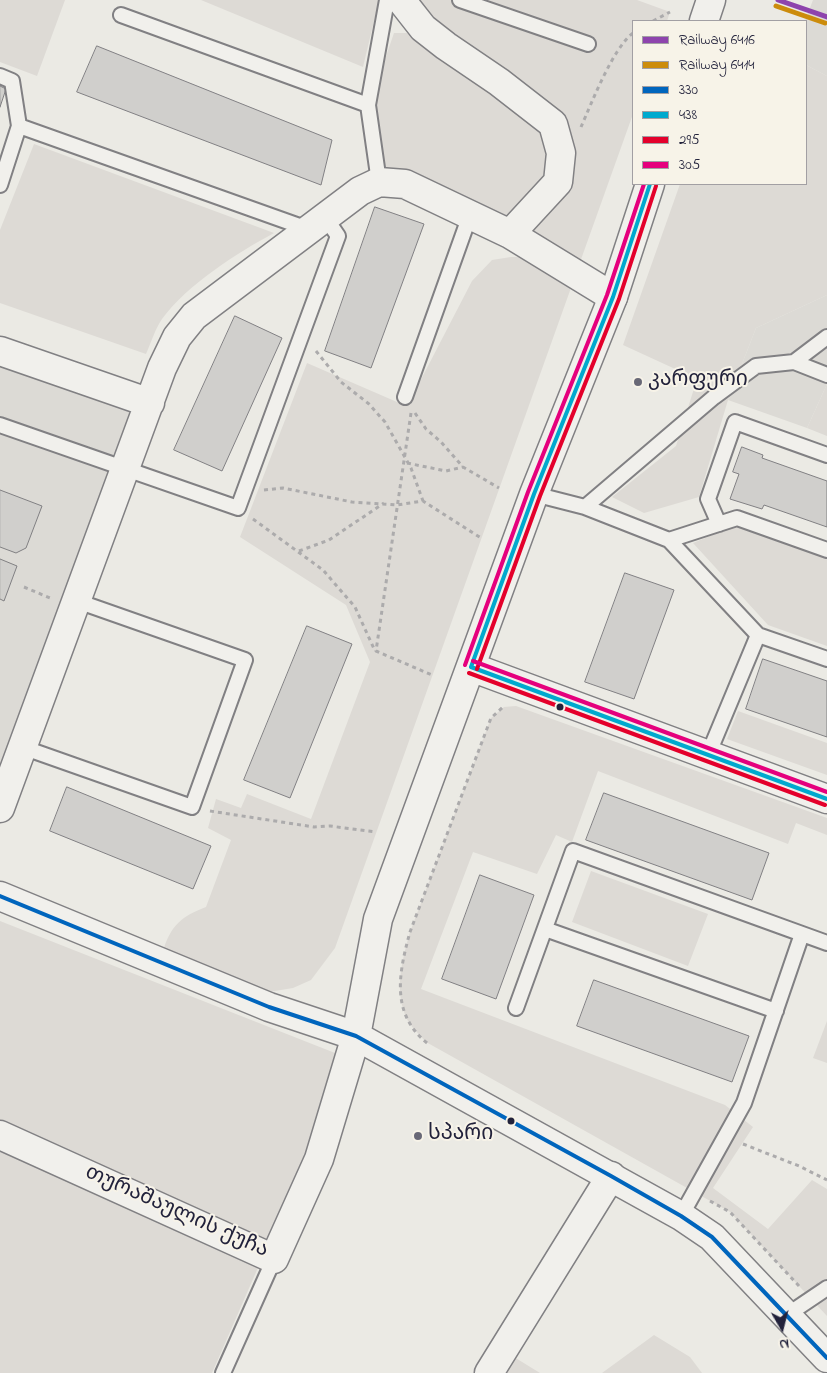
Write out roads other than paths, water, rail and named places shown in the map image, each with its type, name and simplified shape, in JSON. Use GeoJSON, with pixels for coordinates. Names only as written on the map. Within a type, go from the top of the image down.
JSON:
{"type":"FeatureCollection","features":[{"type":"Feature","properties":{"kind":"street"},"geometry":{"type":"LineString","coordinates":[[401,0],[423,28],[499,82],[553,124],[561,153],[558,182],[510,234]]}},
{"type":"Feature","properties":{"kind":"street"},"geometry":{"type":"LineString","coordinates":[[704,20],[711,0]]}},
{"type":"Feature","properties":{"kind":"street"},"geometry":{"type":"LineString","coordinates":[[0,808],[150,402],[176,337],[194,316],[360,190],[379,182],[405,184],[510,234],[612,297]]}},
{"type":"Feature","properties":{"kind":"street","name":"თურაშაულის ქუჩა"},"geometry":{"type":"LineString","coordinates":[[0,1135],[274,1260],[319,1159],[356,1036],[378,920],[534,494],[612,297],[650,185]]}},
{"type":"Feature","properties":{"kind":"street"},"geometry":{"type":"LineString","coordinates":[[0,351],[150,402]]}},
{"type":"Feature","properties":{"kind":"street"},"geometry":{"type":"LineString","coordinates":[[471,667],[827,799]]}},
{"type":"Feature","properties":{"kind":"street"},"geometry":{"type":"LineString","coordinates":[[0,896],[269,1007],[356,1036],[611,1176],[681,1216],[712,1237],[827,1358]]}},
{"type":"Feature","properties":{"kind":"street"},"geometry":{"type":"LineString","coordinates":[[489,1373],[611,1176]]}},
{"type":"Feature","properties":{"kind":"lane"},"geometry":{"type":"LineString","coordinates":[[379,182],[368,105],[387,0]]}},
{"type":"Feature","properties":{"kind":"lane"},"geometry":{"type":"LineString","coordinates":[[460,0],[588,44]]}},
{"type":"Feature","properties":{"kind":"lane"},"geometry":{"type":"LineString","coordinates":[[121,15],[368,105]]}},
{"type":"Feature","properties":{"kind":"lane"},"geometry":{"type":"LineString","coordinates":[[0,76],[12,81],[20,126],[0,185]]}},
{"type":"Feature","properties":{"kind":"lane"},"geometry":{"type":"LineString","coordinates":[[0,424],[238,508],[338,236],[317,223],[20,126]]}},
{"type":"Feature","properties":{"kind":"lane"},"geometry":{"type":"LineString","coordinates":[[406,397],[470,215]]}},
{"type":"Feature","properties":{"kind":"lane"},"geometry":{"type":"LineString","coordinates":[[794,362],[827,337]]}},
{"type":"Feature","properties":{"kind":"lane"},"geometry":{"type":"LineString","coordinates":[[585,507],[714,397],[756,366],[794,362],[827,376]]}},
{"type":"Feature","properties":{"kind":"lane"},"geometry":{"type":"LineString","coordinates":[[719,524],[708,499],[735,422],[827,455]]}},
{"type":"Feature","properties":{"kind":"lane"},"geometry":{"type":"LineString","coordinates":[[534,494],[585,507],[668,540],[758,635],[827,659]]}},
{"type":"Feature","properties":{"kind":"lane"},"geometry":{"type":"LineString","coordinates":[[668,540],[737,518],[827,550]]}},
{"type":"Feature","properties":{"kind":"lane"},"geometry":{"type":"LineString","coordinates":[[22,748],[192,807],[245,660],[77,601]]}},
{"type":"Feature","properties":{"kind":"lane"},"geometry":{"type":"LineString","coordinates":[[708,755],[758,635]]}},
{"type":"Feature","properties":{"kind":"lane"},"geometry":{"type":"LineString","coordinates":[[516,1008],[573,851],[827,943]]}},
{"type":"Feature","properties":{"kind":"lane"},"geometry":{"type":"LineString","coordinates":[[545,929],[776,1011]]}},
{"type":"Feature","properties":{"kind":"lane"},"geometry":{"type":"LineString","coordinates":[[681,1216],[725,1137],[753,1080],[802,934]]}},
{"type":"Feature","properties":{"kind":"lane"},"geometry":{"type":"LineString","coordinates":[[223,1373],[274,1260]]}},
{"type":"Feature","properties":{"kind":"lane"},"geometry":{"type":"LineString","coordinates":[[786,1315],[827,1288]]}},
{"type":"Feature","properties":{"kind":"rail line","name":"6416"},"geometry":{"type":"LineString","coordinates":[[778,0],[827,17]]}},
{"type":"Feature","properties":{"kind":"rail line","name":"6414"},"geometry":{"type":"LineString","coordinates":[[776,6],[825,23]]}},
{"type":"Feature","properties":{"kind":"place","name":"კარფური"},"geometry":{"type":"Point","coordinates":[638,382]}},
{"type":"Feature","properties":{"kind":"place","name":"სპარი"},"geometry":{"type":"Point","coordinates":[418,1136]}}]}
